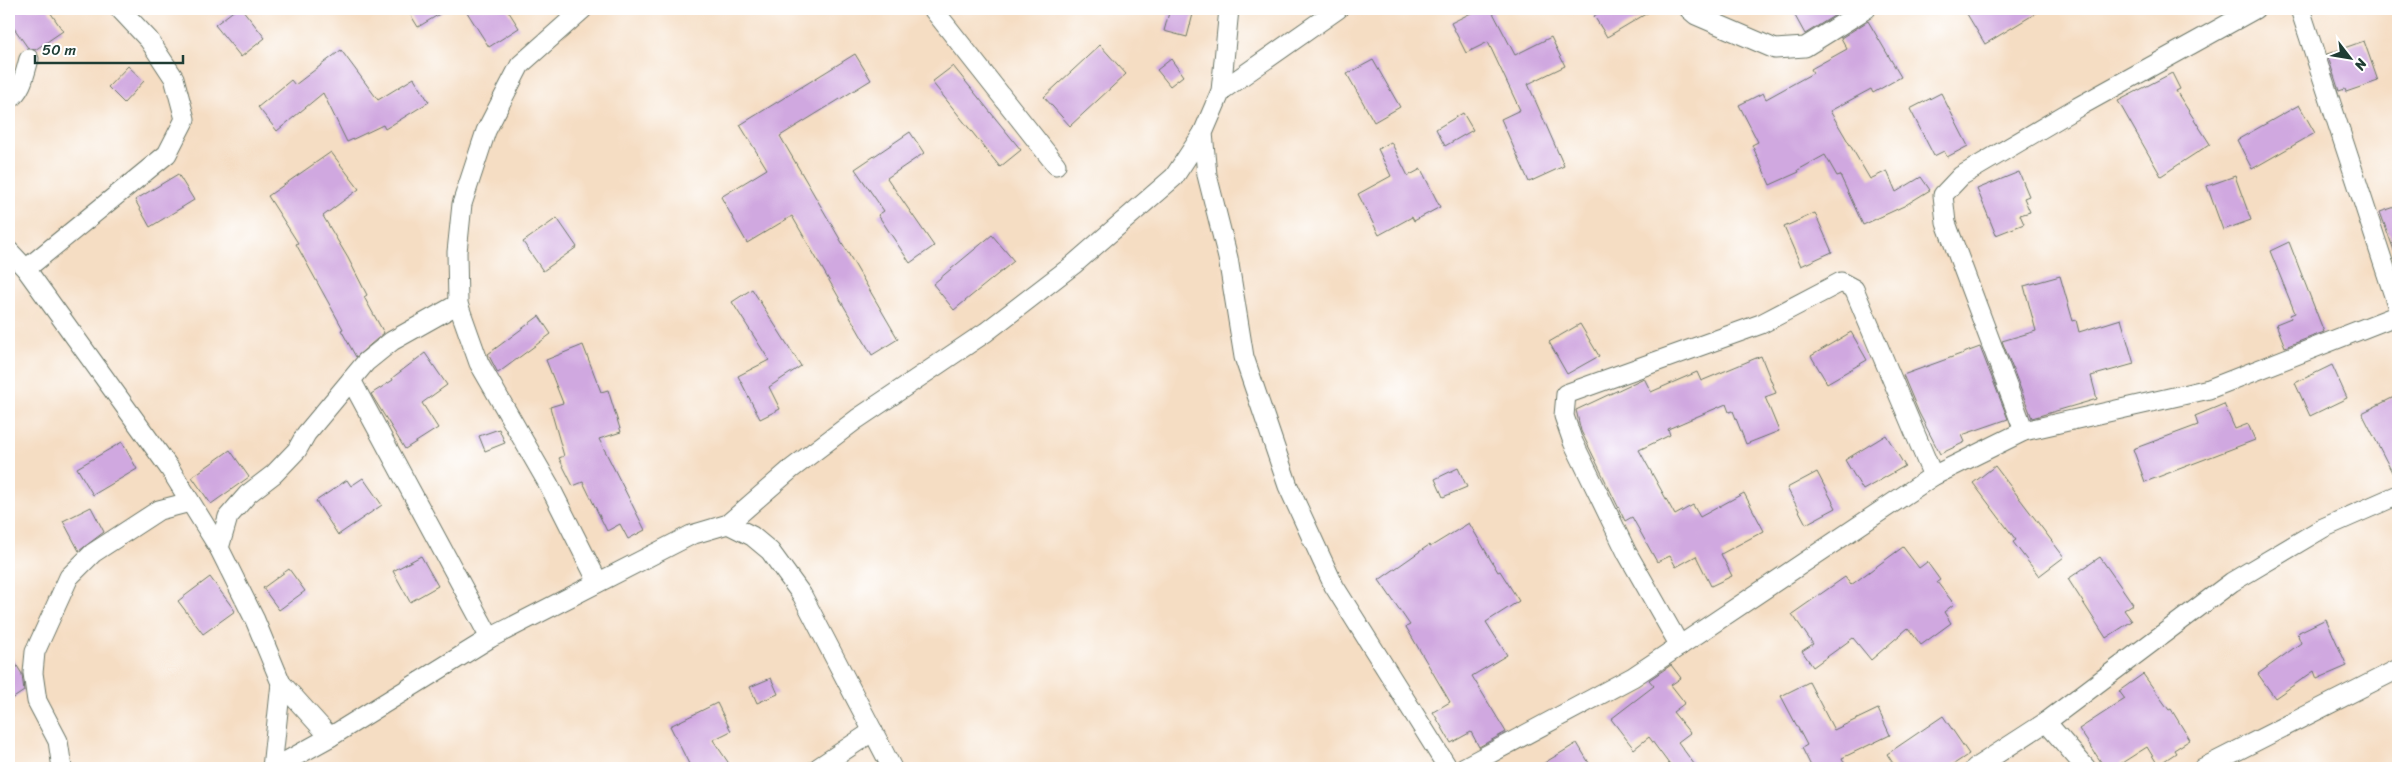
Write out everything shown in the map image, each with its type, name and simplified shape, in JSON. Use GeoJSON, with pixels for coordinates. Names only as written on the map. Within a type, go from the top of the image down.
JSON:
{"type":"FeatureCollection","features":[{"type":"Feature","properties":{"kind":"street"},"geometry":{"type":"LineString","coordinates":[[26,269],[167,154],[184,119],[174,78],[149,40],[120,9]]}},
{"type":"Feature","properties":{"kind":"street"},"geometry":{"type":"LineString","coordinates":[[583,9],[520,65],[486,132],[462,204],[457,252],[458,304],[479,363],[550,485],[598,582]]}},
{"type":"Feature","properties":{"kind":"street"},"geometry":{"type":"LineString","coordinates":[[933,9],[1056,165]]}},
{"type":"Feature","properties":{"kind":"street"},"geometry":{"type":"LineString","coordinates":[[273,768],[330,737],[490,638],[691,535],[728,524],[790,470],[834,436],[986,332],[1073,265],[1174,177],[1203,133],[1221,91],[1229,9]]}},
{"type":"Feature","properties":{"kind":"street"},"geometry":{"type":"LineString","coordinates":[[1221,91],[1338,9]]}},
{"type":"Feature","properties":{"kind":"street"},"geometry":{"type":"LineString","coordinates":[[1689,9],[1696,15],[1775,49],[1805,47],[1862,10]]}},
{"type":"Feature","properties":{"kind":"street"},"geometry":{"type":"LineString","coordinates":[[2024,431],[1946,223],[1943,195],[1961,176],[2078,107],[2255,9]]}},
{"type":"Feature","properties":{"kind":"street"},"geometry":{"type":"LineString","coordinates":[[2300,9],[2398,308]]}},
{"type":"Feature","properties":{"kind":"street"},"geometry":{"type":"LineString","coordinates":[[9,99],[21,84],[29,59]]}},
{"type":"Feature","properties":{"kind":"street"},"geometry":{"type":"LineString","coordinates":[[1203,133],[1208,175],[1228,258],[1244,357],[1288,486],[1334,586],[1448,768]]}},
{"type":"Feature","properties":{"kind":"street"},"geometry":{"type":"LineString","coordinates":[[9,251],[26,269],[170,469],[219,548],[255,620],[281,683],[330,737]]}},
{"type":"Feature","properties":{"kind":"street"},"geometry":{"type":"LineString","coordinates":[[1680,646],[1626,554],[1573,442],[1564,416],[1566,394],[1762,324],[1840,282],[1854,289],[1933,476]]}},
{"type":"Feature","properties":{"kind":"street"},"geometry":{"type":"LineString","coordinates":[[219,548],[228,517],[248,494],[274,474],[297,450],[306,434],[366,362],[392,341],[458,304]]}},
{"type":"Feature","properties":{"kind":"street"},"geometry":{"type":"LineString","coordinates":[[1463,768],[1633,678],[1933,476],[2024,431],[2208,389],[2398,315]]}},
{"type":"Feature","properties":{"kind":"street"},"geometry":{"type":"LineString","coordinates":[[351,380],[490,638]]}},
{"type":"Feature","properties":{"kind":"street"},"geometry":{"type":"LineString","coordinates":[[1975,768],[2046,722],[2232,582],[2323,528],[2398,495]]}},
{"type":"Feature","properties":{"kind":"street"},"geometry":{"type":"LineString","coordinates":[[62,768],[58,741],[37,701],[33,673],[35,652],[69,577],[93,553],[158,510],[190,502]]}},
{"type":"Feature","properties":{"kind":"street"},"geometry":{"type":"LineString","coordinates":[[728,524],[752,536],[770,551],[802,595],[892,768]]}},
{"type":"Feature","properties":{"kind":"street"},"geometry":{"type":"LineString","coordinates":[[2203,768],[2398,669]]}},
{"type":"Feature","properties":{"kind":"street"},"geometry":{"type":"LineString","coordinates":[[273,768],[281,683]]}},
{"type":"Feature","properties":{"kind":"street"},"geometry":{"type":"LineString","coordinates":[[2046,722],[2086,768]]}},
{"type":"Feature","properties":{"kind":"street"},"geometry":{"type":"LineString","coordinates":[[818,768],[873,731]]}},
{"type":"Feature","properties":{"kind":"building"},"geometry":{"type":"Polygon","coordinates":[[[9,9],[48,9],[63,31],[35,50],[28,48],[9,21],[9,9]]]}},
{"type":"Feature","properties":{"kind":"building"},"geometry":{"type":"Polygon","coordinates":[[[236,9],[242,9],[265,38],[241,57],[215,25],[236,9]]]}},
{"type":"Feature","properties":{"kind":"building"},"geometry":{"type":"Polygon","coordinates":[[[407,9],[448,9],[418,27],[407,9]]]}},
{"type":"Feature","properties":{"kind":"building"},"geometry":{"type":"Polygon","coordinates":[[[465,9],[507,9],[519,28],[489,47],[465,9]]]}},
{"type":"Feature","properties":{"kind":"building"},"geometry":{"type":"Polygon","coordinates":[[[1170,9],[1193,14],[1187,37],[1164,31],[1170,9]]]}},
{"type":"Feature","properties":{"kind":"building"},"geometry":{"type":"Polygon","coordinates":[[[1479,9],[1491,9],[1515,55],[1551,37],[1565,66],[1528,84],[1564,166],[1529,182],[1501,119],[1520,110],[1488,42],[1466,53],[1451,23],[1479,9]]]}},
{"type":"Feature","properties":{"kind":"building"},"geometry":{"type":"Polygon","coordinates":[[[1605,9],[1654,9],[1607,37],[1594,16],[1605,9]]]}},
{"type":"Feature","properties":{"kind":"building"},"geometry":{"type":"Polygon","coordinates":[[[1804,9],[1845,9],[1805,34],[1794,14],[1804,9]]]}},
{"type":"Feature","properties":{"kind":"building"},"geometry":{"type":"Polygon","coordinates":[[[1964,9],[2043,9],[1985,44],[1964,9]]]}},
{"type":"Feature","properties":{"kind":"building"},"geometry":{"type":"Polygon","coordinates":[[[1868,21],[1901,77],[1873,93],[1871,89],[1830,111],[1870,179],[1887,171],[1896,192],[1921,177],[1930,190],[1904,206],[1863,225],[1840,175],[1837,176],[1825,155],[1798,170],[1799,172],[1770,185],[1752,145],[1758,142],[1739,105],[1763,93],[1766,99],[1813,73],[1811,69],[1847,49],[1841,38],[1868,21]]]}},
{"type":"Feature","properties":{"kind":"building"},"geometry":{"type":"Polygon","coordinates":[[[2364,41],[2378,81],[2346,92],[2345,89],[2339,91],[2327,54],[2364,41]]]}},
{"type":"Feature","properties":{"kind":"building"},"geometry":{"type":"Polygon","coordinates":[[[1100,45],[1126,74],[1070,126],[1044,97],[1100,45]]]}},
{"type":"Feature","properties":{"kind":"building"},"geometry":{"type":"Polygon","coordinates":[[[341,50],[378,100],[414,78],[429,102],[385,129],[383,125],[347,142],[323,93],[277,131],[258,107],[291,80],[295,85],[341,50]]]}},
{"type":"Feature","properties":{"kind":"building"},"geometry":{"type":"Polygon","coordinates":[[[855,54],[871,80],[780,136],[898,339],[872,355],[792,216],[747,243],[721,197],[767,169],[740,125],[855,54]]]}},
{"type":"Feature","properties":{"kind":"building"},"geometry":{"type":"Polygon","coordinates":[[[1171,59],[1183,76],[1170,86],[1157,70],[1171,59]]]}},
{"type":"Feature","properties":{"kind":"building"},"geometry":{"type":"Polygon","coordinates":[[[1373,60],[1400,107],[1374,122],[1347,74],[1373,60]]]}},
{"type":"Feature","properties":{"kind":"building"},"geometry":{"type":"Polygon","coordinates":[[[128,66],[144,81],[124,103],[108,87],[128,66]]]}},
{"type":"Feature","properties":{"kind":"building"},"geometry":{"type":"Polygon","coordinates":[[[953,66],[1021,150],[1000,167],[932,82],[953,66]]]}},
{"type":"Feature","properties":{"kind":"building"},"geometry":{"type":"Polygon","coordinates":[[[2172,73],[2180,89],[2176,91],[2210,144],[2161,176],[2118,101],[2172,73]]]}},
{"type":"Feature","properties":{"kind":"building"},"geometry":{"type":"Polygon","coordinates":[[[1941,93],[1968,146],[1947,157],[1944,151],[1934,156],[1910,109],[1941,93]]]}},
{"type":"Feature","properties":{"kind":"building"},"geometry":{"type":"Polygon","coordinates":[[[2299,105],[2315,133],[2252,169],[2237,140],[2299,105]]]}},
{"type":"Feature","properties":{"kind":"building"},"geometry":{"type":"Polygon","coordinates":[[[1463,113],[1473,130],[1445,146],[1436,129],[1463,113]]]}},
{"type":"Feature","properties":{"kind":"building"},"geometry":{"type":"Polygon","coordinates":[[[910,132],[924,153],[887,178],[934,246],[910,263],[878,215],[884,211],[855,169],[910,132]]]}},
{"type":"Feature","properties":{"kind":"building"},"geometry":{"type":"Polygon","coordinates":[[[1391,142],[1408,176],[1421,169],[1440,207],[1414,221],[1412,217],[1379,235],[1358,194],[1391,176],[1378,149],[1391,142]]]}},
{"type":"Feature","properties":{"kind":"building"},"geometry":{"type":"Polygon","coordinates":[[[331,152],[359,189],[323,216],[348,258],[367,295],[364,297],[384,333],[356,357],[341,330],[343,329],[296,244],[298,243],[268,196],[331,152]]]}},
{"type":"Feature","properties":{"kind":"building"},"geometry":{"type":"Polygon","coordinates":[[[2019,172],[2029,196],[2024,198],[2030,212],[2020,215],[2024,224],[1996,235],[1977,189],[2019,172]]]}},
{"type":"Feature","properties":{"kind":"building"},"geometry":{"type":"Polygon","coordinates":[[[178,174],[194,200],[150,227],[135,200],[178,174]]]}},
{"type":"Feature","properties":{"kind":"building"},"geometry":{"type":"Polygon","coordinates":[[[2235,176],[2251,220],[2223,230],[2207,186],[2235,176]]]}},
{"type":"Feature","properties":{"kind":"building"},"geometry":{"type":"Polygon","coordinates":[[[2398,206],[2398,256],[2396,256],[2380,212],[2398,206]]]}},
{"type":"Feature","properties":{"kind":"building"},"geometry":{"type":"Polygon","coordinates":[[[1815,213],[1832,252],[1801,266],[1784,227],[1815,213]]]}},
{"type":"Feature","properties":{"kind":"building"},"geometry":{"type":"Polygon","coordinates":[[[557,218],[577,247],[543,271],[523,242],[557,218]]]}},
{"type":"Feature","properties":{"kind":"building"},"geometry":{"type":"Polygon","coordinates":[[[992,235],[1014,261],[954,310],[933,284],[992,235]]]}},
{"type":"Feature","properties":{"kind":"building"},"geometry":{"type":"Polygon","coordinates":[[[2289,242],[2324,332],[2285,347],[2276,324],[2291,318],[2290,315],[2295,313],[2270,251],[2289,242]]]}},
{"type":"Feature","properties":{"kind":"building"},"geometry":{"type":"Polygon","coordinates":[[[2060,276],[2073,321],[2076,320],[2079,332],[2121,319],[2134,364],[2091,376],[2097,399],[2032,418],[2002,341],[2036,331],[2024,286],[2060,276]]]}},
{"type":"Feature","properties":{"kind":"building"},"geometry":{"type":"Polygon","coordinates":[[[752,289],[801,366],[769,387],[780,409],[760,419],[738,376],[769,360],[732,302],[752,289]]]}},
{"type":"Feature","properties":{"kind":"building"},"geometry":{"type":"Polygon","coordinates":[[[539,316],[551,334],[498,373],[488,354],[539,316]]]}},
{"type":"Feature","properties":{"kind":"building"},"geometry":{"type":"Polygon","coordinates":[[[1580,324],[1599,356],[1567,374],[1549,342],[1580,324]]]}},
{"type":"Feature","properties":{"kind":"building"},"geometry":{"type":"Polygon","coordinates":[[[1851,332],[1867,360],[1827,383],[1811,356],[1851,332]]]}},
{"type":"Feature","properties":{"kind":"building"},"geometry":{"type":"Polygon","coordinates":[[[583,345],[601,392],[608,390],[621,432],[599,439],[645,530],[628,539],[620,524],[607,531],[583,482],[573,486],[559,458],[564,456],[550,407],[563,403],[546,360],[583,345]]]}},
{"type":"Feature","properties":{"kind":"building"},"geometry":{"type":"Polygon","coordinates":[[[1980,347],[2008,419],[1962,435],[1965,442],[1940,454],[1919,413],[1903,375],[1980,347]]]}},
{"type":"Feature","properties":{"kind":"building"},"geometry":{"type":"Polygon","coordinates":[[[425,353],[447,385],[422,403],[438,428],[405,449],[371,394],[393,380],[392,378],[425,353]]]}},
{"type":"Feature","properties":{"kind":"building"},"geometry":{"type":"Polygon","coordinates":[[[1761,356],[1776,393],[1765,397],[1779,431],[1746,444],[1733,411],[1729,412],[1726,404],[1668,429],[1670,435],[1639,450],[1675,515],[1693,505],[1700,517],[1744,493],[1764,531],[1721,554],[1732,576],[1711,586],[1696,556],[1676,567],[1670,556],[1657,562],[1632,517],[1625,521],[1581,431],[1576,410],[1644,378],[1651,392],[1697,372],[1701,381],[1761,356]]]}},
{"type":"Feature","properties":{"kind":"building"},"geometry":{"type":"Polygon","coordinates":[[[2332,365],[2347,398],[2310,416],[2295,383],[2332,365]]]}},
{"type":"Feature","properties":{"kind":"building"},"geometry":{"type":"Polygon","coordinates":[[[2398,395],[2398,484],[2362,413],[2398,395]]]}},
{"type":"Feature","properties":{"kind":"building"},"geometry":{"type":"Polygon","coordinates":[[[2224,404],[2235,429],[2248,424],[2255,440],[2145,482],[2133,449],[2198,425],[2195,416],[2224,404]]]}},
{"type":"Feature","properties":{"kind":"building"},"geometry":{"type":"Polygon","coordinates":[[[499,429],[505,443],[485,451],[479,436],[499,429]]]}},
{"type":"Feature","properties":{"kind":"building"},"geometry":{"type":"Polygon","coordinates":[[[1886,435],[1905,466],[1863,490],[1845,460],[1886,435]]]}},
{"type":"Feature","properties":{"kind":"building"},"geometry":{"type":"Polygon","coordinates":[[[122,442],[137,469],[93,495],[77,468],[122,442]]]}},
{"type":"Feature","properties":{"kind":"building"},"geometry":{"type":"Polygon","coordinates":[[[230,450],[249,477],[211,504],[192,477],[230,450]]]}},
{"type":"Feature","properties":{"kind":"building"},"geometry":{"type":"Polygon","coordinates":[[[1995,466],[2064,557],[2039,576],[2013,542],[2016,540],[1973,483],[1995,466]]]}},
{"type":"Feature","properties":{"kind":"building"},"geometry":{"type":"Polygon","coordinates":[[[1458,468],[1467,487],[1443,497],[1435,479],[1458,468]]]}},
{"type":"Feature","properties":{"kind":"building"},"geometry":{"type":"Polygon","coordinates":[[[1817,472],[1836,508],[1806,524],[1787,488],[1817,472]]]}},
{"type":"Feature","properties":{"kind":"building"},"geometry":{"type":"Polygon","coordinates":[[[363,478],[382,505],[338,535],[316,501],[347,480],[351,486],[363,478]]]}},
{"type":"Feature","properties":{"kind":"building"},"geometry":{"type":"Polygon","coordinates":[[[91,507],[104,532],[79,551],[63,521],[91,507]]]}},
{"type":"Feature","properties":{"kind":"building"},"geometry":{"type":"Polygon","coordinates":[[[1469,523],[1498,572],[1500,571],[1519,601],[1486,622],[1507,655],[1472,676],[1506,732],[1479,747],[1471,732],[1451,743],[1433,712],[1450,702],[1406,627],[1410,625],[1379,580],[1429,545],[1430,547],[1469,523]]]}},
{"type":"Feature","properties":{"kind":"building"},"geometry":{"type":"Polygon","coordinates":[[[1903,547],[1919,568],[1927,562],[1940,580],[1937,582],[1954,604],[1944,612],[1951,623],[1921,645],[1908,628],[1871,660],[1853,638],[1813,667],[1802,651],[1813,644],[1792,614],[1845,577],[1851,585],[1903,547]]]}},
{"type":"Feature","properties":{"kind":"building"},"geometry":{"type":"Polygon","coordinates":[[[421,556],[438,586],[410,602],[393,571],[421,556]]]}},
{"type":"Feature","properties":{"kind":"building"},"geometry":{"type":"Polygon","coordinates":[[[2100,557],[2133,604],[2124,610],[2132,621],[2106,638],[2068,579],[2100,557]]]}},
{"type":"Feature","properties":{"kind":"building"},"geometry":{"type":"Polygon","coordinates":[[[289,569],[305,591],[279,610],[263,588],[289,569]]]}},
{"type":"Feature","properties":{"kind":"building"},"geometry":{"type":"Polygon","coordinates":[[[210,577],[235,611],[203,634],[178,601],[210,577]]]}},
{"type":"Feature","properties":{"kind":"building"},"geometry":{"type":"Polygon","coordinates":[[[2326,619],[2347,666],[2317,679],[2314,671],[2275,698],[2258,674],[2301,643],[2297,633],[2326,619]]]}},
{"type":"Feature","properties":{"kind":"building"},"geometry":{"type":"Polygon","coordinates":[[[9,653],[22,674],[24,691],[9,701],[9,653]]]}},
{"type":"Feature","properties":{"kind":"building"},"geometry":{"type":"Polygon","coordinates":[[[1671,665],[1681,678],[1671,685],[1685,703],[1673,712],[1690,733],[1678,742],[1697,768],[1672,768],[1649,737],[1634,749],[1611,719],[1654,686],[1649,680],[1671,665]]]}},
{"type":"Feature","properties":{"kind":"building"},"geometry":{"type":"Polygon","coordinates":[[[2143,674],[2169,710],[2171,709],[2190,740],[2174,750],[2176,753],[2158,765],[2147,747],[2114,768],[2105,768],[2079,729],[2125,699],[2119,691],[2143,674]]]}},
{"type":"Feature","properties":{"kind":"building"},"geometry":{"type":"Polygon","coordinates":[[[771,678],[778,694],[757,703],[750,687],[771,678]]]}},
{"type":"Feature","properties":{"kind":"building"},"geometry":{"type":"Polygon","coordinates":[[[1809,682],[1834,730],[1878,709],[1890,735],[1842,758],[1847,768],[1812,768],[1802,748],[1807,745],[1781,696],[1809,682]]]}},
{"type":"Feature","properties":{"kind":"building"},"geometry":{"type":"Polygon","coordinates":[[[717,703],[731,731],[713,740],[732,768],[691,768],[670,726],[717,703]]]}},
{"type":"Feature","properties":{"kind":"building"},"geometry":{"type":"Polygon","coordinates":[[[1943,716],[1969,754],[1948,768],[1896,768],[1887,754],[1943,716]]]}},
{"type":"Feature","properties":{"kind":"building"},"geometry":{"type":"Polygon","coordinates":[[[1577,743],[1592,768],[1536,768],[1577,743]]]}}]}
